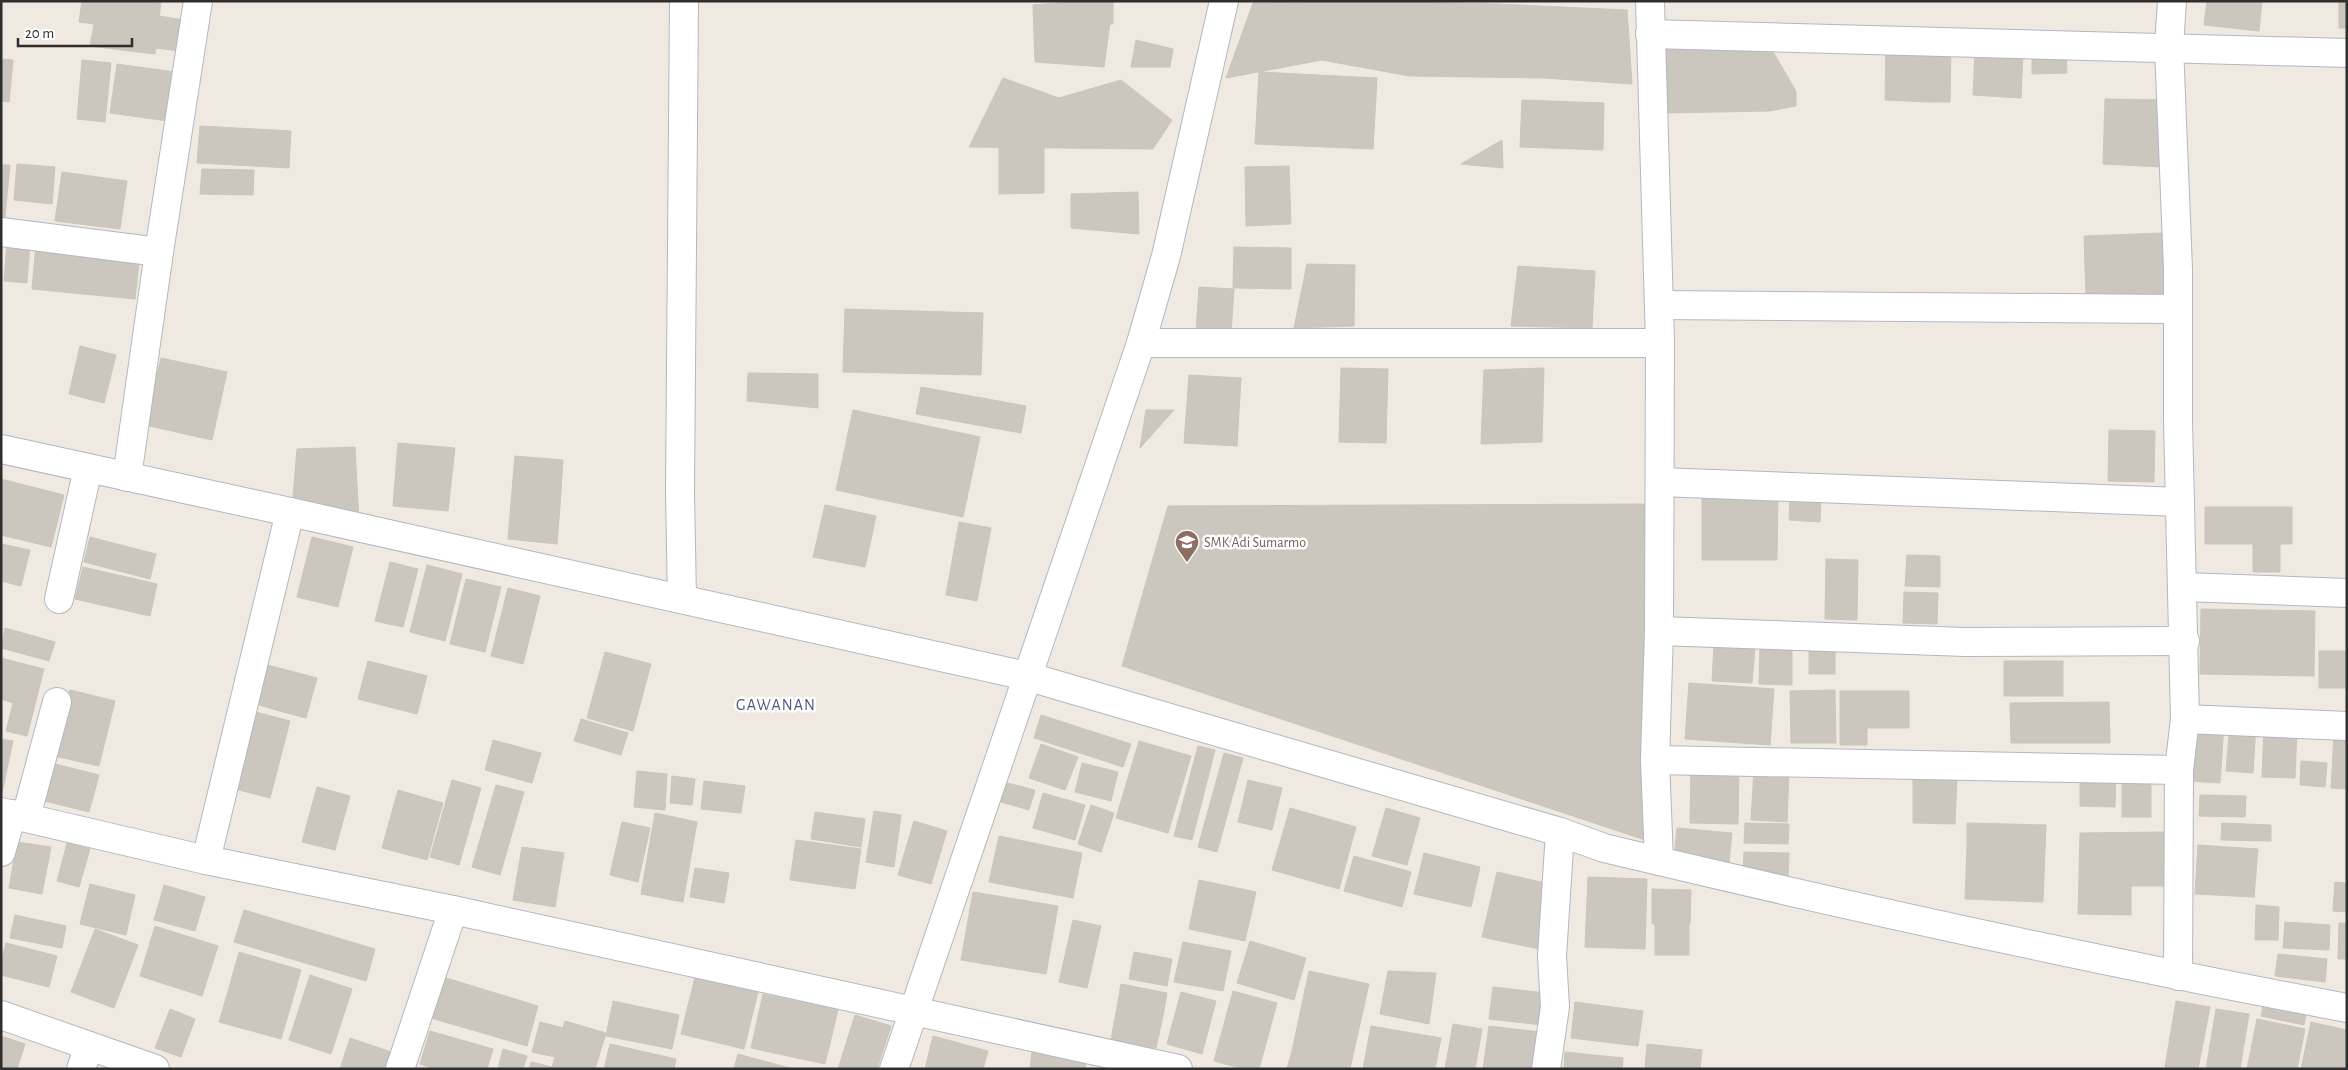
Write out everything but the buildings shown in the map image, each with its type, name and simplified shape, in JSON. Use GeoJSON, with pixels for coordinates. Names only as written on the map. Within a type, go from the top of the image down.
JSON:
{"type":"FeatureCollection","features":[{"type":"Feature","properties":{"kind":"street"},"geometry":{"type":"LineString","coordinates":[[127,477],[158,252],[198,1]]}},
{"type":"Feature","properties":{"kind":"street"},"geometry":{"type":"LineString","coordinates":[[682,599],[680,482],[684,1]]}},
{"type":"Feature","properties":{"kind":"street"},"geometry":{"type":"LineString","coordinates":[[894,1069],[1026,676],[1141,343],[1166,256],[1224,1]]}},
{"type":"Feature","properties":{"kind":"street"},"geometry":{"type":"LineString","coordinates":[[1650,1],[1660,343],[1659,631],[1656,760],[1659,861]]}},
{"type":"Feature","properties":{"kind":"street"},"geometry":{"type":"LineString","coordinates":[[2172,1],[2169,46],[2178,269],[2180,502],[2185,641],[2185,719],[2179,770],[2178,976]]}},
{"type":"Feature","properties":{"kind":"street"},"geometry":{"type":"LineString","coordinates":[[1650,34],[2347,52]]}},
{"type":"Feature","properties":{"kind":"street"},"geometry":{"type":"LineString","coordinates":[[1,232],[158,252]]}},
{"type":"Feature","properties":{"kind":"street"},"geometry":{"type":"LineString","coordinates":[[1659,305],[2178,309]]}},
{"type":"Feature","properties":{"kind":"street"},"geometry":{"type":"LineString","coordinates":[[1141,343],[1660,343]]}},
{"type":"Feature","properties":{"kind":"street"},"geometry":{"type":"LineString","coordinates":[[1,449],[1026,676],[1560,832],[1604,848],[1932,924],[2178,976],[2347,1008]]}},
{"type":"Feature","properties":{"kind":"street"},"geometry":{"type":"LineString","coordinates":[[59,599],[88,468]]}},
{"type":"Feature","properties":{"kind":"street"},"geometry":{"type":"LineString","coordinates":[[1660,482],[2180,502]]}},
{"type":"Feature","properties":{"kind":"street"},"geometry":{"type":"LineString","coordinates":[[206,860],[290,512]]}},
{"type":"Feature","properties":{"kind":"street"},"geometry":{"type":"LineString","coordinates":[[2183,587],[2347,593]]}},
{"type":"Feature","properties":{"kind":"street"},"geometry":{"type":"LineString","coordinates":[[1659,631],[1965,642],[2185,641]]}},
{"type":"Feature","properties":{"kind":"street"},"geometry":{"type":"LineString","coordinates":[[1,852],[13,814],[57,702]]}},
{"type":"Feature","properties":{"kind":"street"},"geometry":{"type":"LineString","coordinates":[[2185,719],[2347,726]]}},
{"type":"Feature","properties":{"kind":"street"},"geometry":{"type":"LineString","coordinates":[[1656,760],[2179,770]]}},
{"type":"Feature","properties":{"kind":"street"},"geometry":{"type":"LineString","coordinates":[[13,814],[206,860],[453,910],[1178,1069]]}},
{"type":"Feature","properties":{"kind":"street"},"geometry":{"type":"LineString","coordinates":[[1546,1069],[1555,1008],[1552,956],[1560,832]]}},
{"type":"Feature","properties":{"kind":"street"},"geometry":{"type":"LineString","coordinates":[[400,1069],[453,910]]}},
{"type":"Feature","properties":{"kind":"street"},"geometry":{"type":"LineString","coordinates":[[1,1015],[85,1057],[154,1069]]}},
{"type":"Feature","properties":{"kind":"place","name":"SMK Adi Sumarmo"},"geometry":{"type":"Point","coordinates":[1187,563]}},
{"type":"Feature","properties":{"kind":"district","name":"GAWANAN"},"geometry":{"type":"Point","coordinates":[776,704]}}]}
